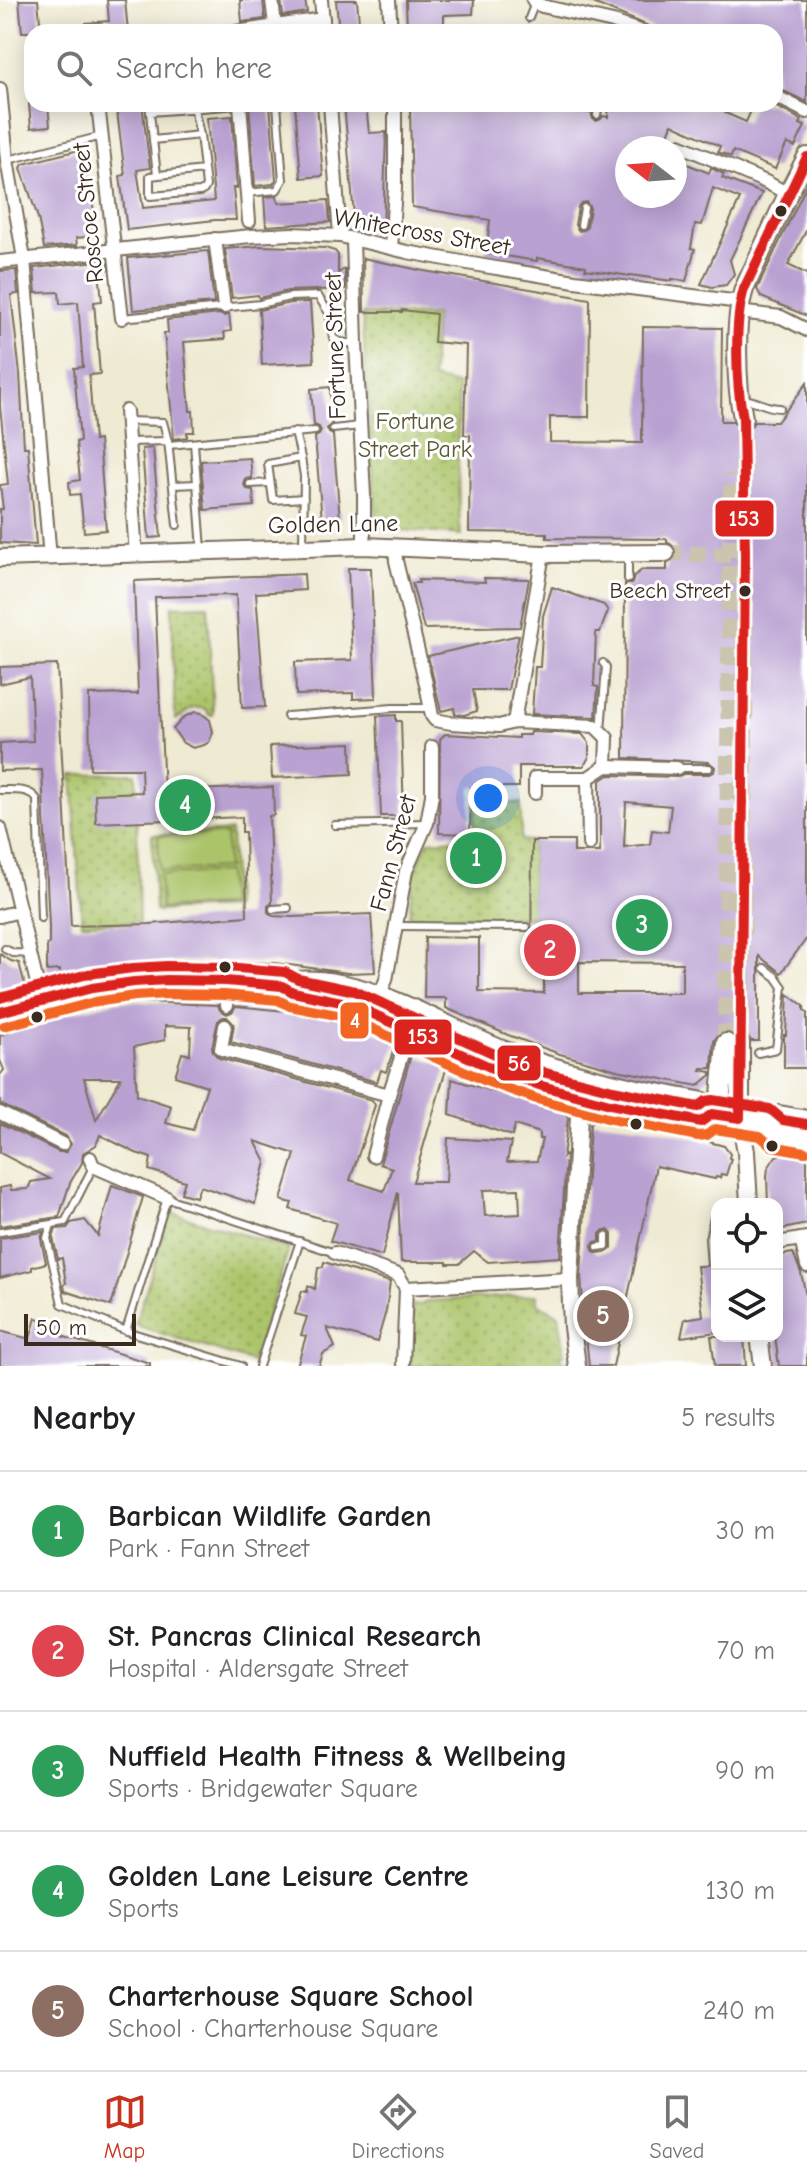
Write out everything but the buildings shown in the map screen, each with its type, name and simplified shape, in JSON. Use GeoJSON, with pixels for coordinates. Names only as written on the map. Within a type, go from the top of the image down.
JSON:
{"type":"FeatureCollection","features":[{"type":"Feature","properties":{"kind":"main road"},"geometry":{"type":"LineString","coordinates":[[739,409],[739,307],[744,289],[807,157]]}},
{"type":"Feature","properties":{"kind":"main road"},"geometry":{"type":"LineString","coordinates":[[0,1012],[92,988],[134,982],[226,981],[282,986],[293,992],[351,1004],[376,1005],[542,1065],[616,1087],[704,1103],[715,1114],[766,1123],[777,1133],[807,1138]]}},
{"type":"Feature","properties":{"kind":"main road"},"geometry":{"type":"LineString","coordinates":[[376,1005],[409,1032],[492,1068],[580,1097],[701,1122],[715,1114],[738,1050],[740,1118]]}},
{"type":"Feature","properties":{"kind":"main road"},"geometry":{"type":"LineString","coordinates":[[766,1123],[779,1116],[807,1121]]}},
{"type":"Feature","properties":{"kind":"street"},"geometry":{"type":"LineString","coordinates":[[272,0],[275,24]]}},
{"type":"Feature","properties":{"kind":"street"},"geometry":{"type":"LineString","coordinates":[[321,0],[324,24]]}},
{"type":"Feature","properties":{"kind":"street"},"geometry":{"type":"LineString","coordinates":[[389,0],[390,24]]}},
{"type":"Feature","properties":{"kind":"street"},"geometry":{"type":"LineString","coordinates":[[534,2],[603,24]]}},
{"type":"Feature","properties":{"kind":"street"},"geometry":{"type":"LineString","coordinates":[[0,89],[2,126],[24,259],[50,558]]}},
{"type":"Feature","properties":{"kind":"street"},"geometry":{"type":"LineString","coordinates":[[783,100],[807,112]]}},
{"type":"Feature","properties":{"kind":"street","name":"Roscoe Street"},"geometry":{"type":"LineString","coordinates":[[99,112],[122,318]]}},
{"type":"Feature","properties":{"kind":"street"},"geometry":{"type":"LineString","coordinates":[[241,112],[249,221]]}},
{"type":"Feature","properties":{"kind":"street","name":"Fortune Street"},"geometry":{"type":"LineString","coordinates":[[331,112],[356,344],[364,546]]}},
{"type":"Feature","properties":{"kind":"street"},"geometry":{"type":"LineString","coordinates":[[391,248],[395,112]]}},
{"type":"Feature","properties":{"kind":"street"},"geometry":{"type":"LineString","coordinates":[[687,148],[788,194]]}},
{"type":"Feature","properties":{"kind":"street","name":"Whitecross Street"},"geometry":{"type":"LineString","coordinates":[[0,262],[215,239],[292,234],[346,238],[484,266],[739,307],[781,317],[807,330]]}},
{"type":"Feature","properties":{"kind":"street"},"geometry":{"type":"LineString","coordinates":[[215,239],[224,307]]}},
{"type":"Feature","properties":{"kind":"street"},"geometry":{"type":"LineString","coordinates":[[126,416],[136,555]]}},
{"type":"Feature","properties":{"kind":"street","name":"Golden Lane"},"geometry":{"type":"LineString","coordinates":[[0,558],[364,546],[666,553]]}},
{"type":"Feature","properties":{"kind":"street"},"geometry":{"type":"LineString","coordinates":[[395,547],[432,714],[451,723],[595,726],[607,738],[606,766]]}},
{"type":"Feature","properties":{"kind":"street"},"geometry":{"type":"LineString","coordinates":[[514,722],[553,549]]}},
{"type":"Feature","properties":{"kind":"street","name":"Fann Street"},"geometry":{"type":"LineString","coordinates":[[376,1005],[386,980],[406,871],[427,823],[432,795],[432,747]]}},
{"type":"Feature","properties":{"kind":"street"},"geometry":{"type":"LineString","coordinates":[[535,793],[535,778],[588,778],[606,766],[677,768]]}},
{"type":"Feature","properties":{"kind":"street"},"geometry":{"type":"LineString","coordinates":[[588,778],[589,844]]}},
{"type":"Feature","properties":{"kind":"street"},"geometry":{"type":"LineString","coordinates":[[0,828],[3,856],[20,911],[41,1000]]}},
{"type":"Feature","properties":{"kind":"street"},"geometry":{"type":"LineString","coordinates":[[0,916],[20,911]]}},
{"type":"Feature","properties":{"kind":"street"},"geometry":{"type":"LineString","coordinates":[[226,981],[227,1005]]}},
{"type":"Feature","properties":{"kind":"street"},"geometry":{"type":"LineString","coordinates":[[225,1026],[221,1049],[389,1095]]}},
{"type":"Feature","properties":{"kind":"street"},"geometry":{"type":"LineString","coordinates":[[373,1156],[409,1032]]}},
{"type":"Feature","properties":{"kind":"street"},"geometry":{"type":"LineString","coordinates":[[577,1366],[570,1279],[575,1247],[580,1097]]}},
{"type":"Feature","properties":{"kind":"street"},"geometry":{"type":"LineString","coordinates":[[0,1113],[62,1144]]}},
{"type":"Feature","properties":{"kind":"street"},"geometry":{"type":"LineString","coordinates":[[740,1118],[749,1198]]}},
{"type":"Feature","properties":{"kind":"street"},"geometry":{"type":"LineString","coordinates":[[92,1162],[167,1198]]}},
{"type":"Feature","properties":{"kind":"street"},"geometry":{"type":"LineString","coordinates":[[783,1242],[804,1238],[807,1266]]}},
{"type":"Feature","properties":{"kind":"street"},"geometry":{"type":"LineString","coordinates":[[335,1253],[398,1275],[406,1288],[403,1364]]}},
{"type":"Feature","properties":{"kind":"street"},"geometry":{"type":"LineString","coordinates":[[406,1288],[570,1279]]}},
{"type":"Feature","properties":{"kind":"street"},"geometry":{"type":"LineString","coordinates":[[760,1342],[763,1366]]}},
{"type":"Feature","properties":{"kind":"lane"},"geometry":{"type":"LineString","coordinates":[[529,18],[534,2]]}},
{"type":"Feature","properties":{"kind":"lane"},"geometry":{"type":"LineString","coordinates":[[150,112],[157,175]]}},
{"type":"Feature","properties":{"kind":"lane"},"geometry":{"type":"LineString","coordinates":[[194,112],[200,135],[206,186],[204,190],[150,196],[150,176],[204,170]]}},
{"type":"Feature","properties":{"kind":"lane"},"geometry":{"type":"LineString","coordinates":[[247,193],[277,190],[283,180],[278,112]]}},
{"type":"Feature","properties":{"kind":"lane"},"geometry":{"type":"LineString","coordinates":[[153,140],[200,135]]}},
{"type":"Feature","properties":{"kind":"lane"},"geometry":{"type":"LineString","coordinates":[[7,160],[102,136]]}},
{"type":"Feature","properties":{"kind":"lane"},"geometry":{"type":"LineString","coordinates":[[581,225],[584,208]]}},
{"type":"Feature","properties":{"kind":"lane"},"geometry":{"type":"LineString","coordinates":[[122,318],[318,296],[329,313],[333,338],[356,344]]}},
{"type":"Feature","properties":{"kind":"lane"},"geometry":{"type":"LineString","coordinates":[[739,409],[756,400],[767,408],[780,408]]}},
{"type":"Feature","properties":{"kind":"lane"},"geometry":{"type":"LineString","coordinates":[[767,408],[770,419]]}},
{"type":"Feature","properties":{"kind":"lane"},"geometry":{"type":"LineString","coordinates":[[126,416],[163,422],[177,525]]}},
{"type":"Feature","properties":{"kind":"lane"},"geometry":{"type":"LineString","coordinates":[[333,429],[360,426]]}},
{"type":"Feature","properties":{"kind":"lane"},"geometry":{"type":"LineString","coordinates":[[128,442],[194,443],[315,431]]}},
{"type":"Feature","properties":{"kind":"lane"},"geometry":{"type":"LineString","coordinates":[[295,432],[304,476],[303,547]]}},
{"type":"Feature","properties":{"kind":"lane"},"geometry":{"type":"LineString","coordinates":[[194,443],[202,550]]}},
{"type":"Feature","properties":{"kind":"lane"},"geometry":{"type":"LineString","coordinates":[[301,458],[269,464],[270,483],[273,500],[304,498]]}},
{"type":"Feature","properties":{"kind":"lane"},"geometry":{"type":"LineString","coordinates":[[250,484],[270,483]]}},
{"type":"Feature","properties":{"kind":"lane"},"geometry":{"type":"LineString","coordinates":[[173,485],[197,484]]}},
{"type":"Feature","properties":{"kind":"lane"},"geometry":{"type":"LineString","coordinates":[[628,554],[628,579]]}},
{"type":"Feature","properties":{"kind":"lane"},"geometry":{"type":"LineString","coordinates":[[601,731],[606,667],[603,663]]}},
{"type":"Feature","properties":{"kind":"lane"},"geometry":{"type":"LineString","coordinates":[[287,716],[393,708],[432,714]]}},
{"type":"Feature","properties":{"kind":"lane"},"geometry":{"type":"LineString","coordinates":[[677,768],[709,768]]}},
{"type":"Feature","properties":{"kind":"lane"},"geometry":{"type":"LineString","coordinates":[[0,790],[29,792],[37,800],[41,918]]}},
{"type":"Feature","properties":{"kind":"lane"},"geometry":{"type":"LineString","coordinates":[[335,825],[427,823]]}},
{"type":"Feature","properties":{"kind":"lane"},"geometry":{"type":"LineString","coordinates":[[273,909],[288,908]]}},
{"type":"Feature","properties":{"kind":"lane"},"geometry":{"type":"LineString","coordinates":[[396,926],[527,927]]}},
{"type":"Feature","properties":{"kind":"lane"},"geometry":{"type":"LineString","coordinates":[[5,949],[30,954]]}},
{"type":"Feature","properties":{"kind":"lane"},"geometry":{"type":"LineString","coordinates":[[758,1053],[776,1049],[783,987],[764,968]]}},
{"type":"Feature","properties":{"kind":"lane"},"geometry":{"type":"LineString","coordinates":[[0,1232],[65,1222],[92,1162]]}},
{"type":"Feature","properties":{"kind":"lane"},"geometry":{"type":"LineString","coordinates":[[126,1331],[167,1198],[335,1253]]}},
{"type":"Feature","properties":{"kind":"lane"},"geometry":{"type":"LineString","coordinates":[[51,1225],[47,1238],[62,1304],[126,1331],[241,1366]]}},
{"type":"Feature","properties":{"kind":"lane"},"geometry":{"type":"LineString","coordinates":[[598,1247],[606,1246],[606,1236]]}},
{"type":"Feature","properties":{"kind":"lane"},"geometry":{"type":"LineString","coordinates":[[259,1366],[300,1241]]}},
{"type":"Feature","properties":{"kind":"green space","name":"Fortune Street Park"},"geometry":{"type":"Polygon","coordinates":[[[362,314],[435,315],[432,379],[458,385],[461,535],[378,528],[362,314]]]}},
{"type":"Feature","properties":{"kind":"green space"},"geometry":{"type":"Polygon","coordinates":[[[208,605],[213,715],[205,709],[194,708],[175,720],[172,606],[208,605]]]}},
{"type":"Feature","properties":{"kind":"green space"},"geometry":{"type":"Polygon","coordinates":[[[136,774],[139,922],[82,923],[72,775],[136,774]]]}},
{"type":"Feature","properties":{"kind":"green space"},"geometry":{"type":"Polygon","coordinates":[[[475,803],[521,803],[521,840],[532,841],[532,917],[409,916],[413,876],[428,841],[474,838],[475,803]]]}},
{"type":"Feature","properties":{"kind":"green space"},"geometry":{"type":"Polygon","coordinates":[[[231,831],[234,908],[155,911],[152,835],[231,831]]]}},
{"type":"Feature","properties":{"kind":"green space"},"geometry":{"type":"Polygon","coordinates":[[[226,834],[227,868],[160,871],[158,836],[226,834]]]}},
{"type":"Feature","properties":{"kind":"green space"},"geometry":{"type":"Polygon","coordinates":[[[227,872],[229,906],[161,909],[160,875],[227,872]]]}},
{"type":"Feature","properties":{"kind":"green space"},"geometry":{"type":"Polygon","coordinates":[[[170,1212],[289,1249],[253,1362],[135,1325],[170,1212]]]}},
{"type":"Feature","properties":{"kind":"green space"},"geometry":{"type":"Polygon","coordinates":[[[537,1295],[537,1303],[559,1315],[565,1354],[561,1355],[562,1362],[566,1362],[567,1366],[410,1366],[413,1305],[429,1301],[537,1295]]]}},
{"type":"Feature","properties":{"kind":"tunnel"},"geometry":{"type":"LineString","coordinates":[[740,1044],[743,418]]}},
{"type":"Feature","properties":{"kind":"tunnel"},"geometry":{"type":"LineString","coordinates":[[726,1043],[732,474]]}},
{"type":"Feature","properties":{"kind":"tunnel"},"geometry":{"type":"LineString","coordinates":[[666,553],[731,555]]}},
{"type":"Feature","properties":{"kind":"transit line","name":"153"},"geometry":{"type":"LineString","coordinates":[[0,1012],[92,988],[134,982],[226,981],[282,986],[293,992],[351,1004],[492,1068],[542,1086],[610,1104],[701,1122],[712,1114],[740,1118],[745,554],[743,418],[737,335],[744,289],[807,157]]}},
{"type":"Feature","properties":{"kind":"transit line","name":"56"},"geometry":{"type":"LineString","coordinates":[[0,998],[88,974],[133,968],[226,967],[285,972],[298,979],[355,991],[497,1055],[546,1073],[698,1107],[713,1100],[770,1109],[783,1120],[807,1124]]}},
{"type":"Feature","properties":{"kind":"transit line","name":"4"},"geometry":{"type":"LineString","coordinates":[[4,1026],[95,1002],[135,996],[225,995],[278,1000],[290,1006],[347,1017],[486,1081],[537,1099],[607,1118],[698,1136],[707,1135],[715,1129],[760,1136],[772,1146],[805,1152]]}},
{"type":"Feature","properties":{"kind":"place","name":"Beech Street"},"geometry":{"type":"Point","coordinates":[745,591]}},
{"type":"Feature","properties":{"kind":"place","name":"Golden Lane Leisure Centre"},"geometry":{"type":"Point","coordinates":[185,805]}},
{"type":"Feature","properties":{"kind":"place","name":"Barbican Wildlife Garden"},"geometry":{"type":"Point","coordinates":[476,858]}},
{"type":"Feature","properties":{"kind":"place","name":"Nuffield Health Fitness & Wellbeing"},"geometry":{"type":"Point","coordinates":[642,925]}},
{"type":"Feature","properties":{"kind":"place","name":"St. Pancras Clinical Research"},"geometry":{"type":"Point","coordinates":[550,950]}},
{"type":"Feature","properties":{"kind":"place","name":"Charterhouse Square School"},"geometry":{"type":"Point","coordinates":[603,1316]}}]}
